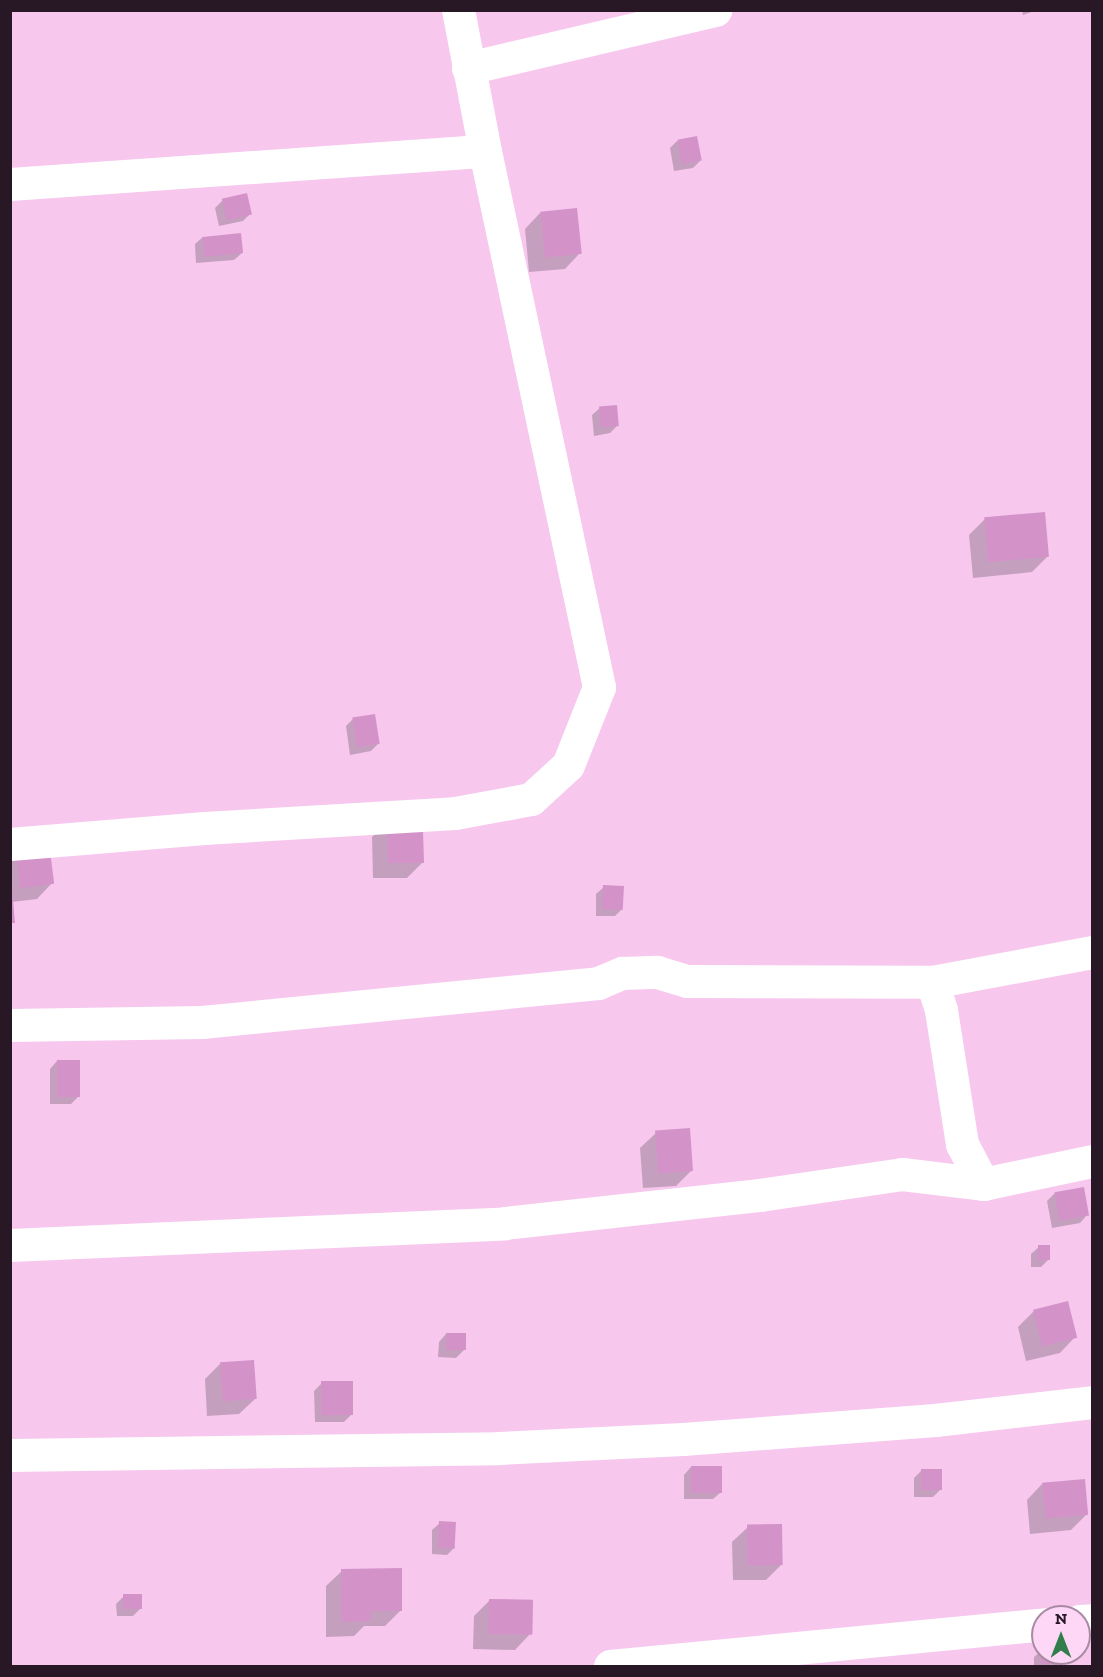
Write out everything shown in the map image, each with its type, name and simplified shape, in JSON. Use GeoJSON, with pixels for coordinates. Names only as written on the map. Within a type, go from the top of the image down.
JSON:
{"type":"FeatureCollection","features":[{"type":"Feature","properties":{"kind":"street"},"geometry":{"type":"LineString","coordinates":[[10,844],[204,828],[455,813],[531,799],[568,765],[599,687],[485,151],[458,10]]}},
{"type":"Feature","properties":{"kind":"street"},"geometry":{"type":"LineString","coordinates":[[468,68],[715,10]]}},
{"type":"Feature","properties":{"kind":"street"},"geometry":{"type":"LineString","coordinates":[[10,184],[485,151]]}},
{"type":"Feature","properties":{"kind":"street"},"geometry":{"type":"LineString","coordinates":[[10,1025],[202,1022],[598,983],[622,973],[657,972],[687,981],[932,982],[1092,952]]}},
{"type":"Feature","properties":{"kind":"street"},"geometry":{"type":"LineString","coordinates":[[932,982],[941,1010],[962,1144],[983,1184]]}},
{"type":"Feature","properties":{"kind":"street"},"geometry":{"type":"LineString","coordinates":[[10,1245],[505,1224],[760,1196],[902,1174],[983,1184],[1092,1161]]}},
{"type":"Feature","properties":{"kind":"street"},"geometry":{"type":"LineString","coordinates":[[10,1455],[499,1449],[683,1439],[935,1420],[1092,1402]]}},
{"type":"Feature","properties":{"kind":"street"},"geometry":{"type":"LineString","coordinates":[[610,1666],[1031,1625]]}},
{"type":"Feature","properties":{"kind":"building"},"geometry":{"type":"Polygon","coordinates":[[[697,136],[702,161],[682,164],[677,140],[697,136]]]}},
{"type":"Feature","properties":{"kind":"building"},"geometry":{"type":"Polygon","coordinates":[[[247,193],[252,214],[227,220],[222,199],[247,193]]]}},
{"type":"Feature","properties":{"kind":"building"},"geometry":{"type":"Polygon","coordinates":[[[577,208],[582,254],[545,258],[540,212],[577,208]]]}},
{"type":"Feature","properties":{"kind":"building"},"geometry":{"type":"Polygon","coordinates":[[[241,233],[243,253],[204,257],[202,237],[241,233]]]}},
{"type":"Feature","properties":{"kind":"building"},"geometry":{"type":"Polygon","coordinates":[[[617,405],[619,426],[601,427],[599,407],[617,405]]]}},
{"type":"Feature","properties":{"kind":"building"},"geometry":{"type":"Polygon","coordinates":[[[1045,512],[1049,557],[988,562],[984,517],[1045,512]]]}},
{"type":"Feature","properties":{"kind":"building"},"geometry":{"type":"Polygon","coordinates":[[[375,714],[380,744],[357,747],[352,718],[375,714]]]}},
{"type":"Feature","properties":{"kind":"building"},"geometry":{"type":"Polygon","coordinates":[[[387,820],[423,831],[424,863],[388,863],[387,820]]]}},
{"type":"Feature","properties":{"kind":"building"},"geometry":{"type":"Polygon","coordinates":[[[50,850],[54,884],[20,888],[16,854],[50,850]]]}},
{"type":"Feature","properties":{"kind":"building"},"geometry":{"type":"Polygon","coordinates":[[[603,885],[624,886],[623,910],[602,909],[603,885]]]}},
{"type":"Feature","properties":{"kind":"building"},"geometry":{"type":"Polygon","coordinates":[[[12,888],[15,923],[10,923],[10,889],[12,888]]]}},
{"type":"Feature","properties":{"kind":"building"},"geometry":{"type":"Polygon","coordinates":[[[57,1060],[80,1060],[80,1097],[57,1097],[57,1060]]]}},
{"type":"Feature","properties":{"kind":"building"},"geometry":{"type":"Polygon","coordinates":[[[690,1128],[693,1171],[658,1173],[655,1130],[690,1128]]]}},
{"type":"Feature","properties":{"kind":"building"},"geometry":{"type":"Polygon","coordinates":[[[1084,1187],[1089,1216],[1059,1221],[1054,1192],[1084,1187]]]}},
{"type":"Feature","properties":{"kind":"building"},"geometry":{"type":"Polygon","coordinates":[[[1038,1245],[1050,1245],[1050,1260],[1038,1260],[1038,1245]]]}},
{"type":"Feature","properties":{"kind":"building"},"geometry":{"type":"Polygon","coordinates":[[[1068,1301],[1077,1338],[1042,1347],[1033,1310],[1068,1301]]]}},
{"type":"Feature","properties":{"kind":"building"},"geometry":{"type":"Polygon","coordinates":[[[446,1333],[466,1333],[466,1350],[446,1350],[446,1333]]]}},
{"type":"Feature","properties":{"kind":"building"},"geometry":{"type":"Polygon","coordinates":[[[254,1360],[257,1399],[223,1401],[220,1362],[254,1360]]]}},
{"type":"Feature","properties":{"kind":"building"},"geometry":{"type":"Polygon","coordinates":[[[321,1381],[353,1381],[353,1415],[321,1415],[321,1381]]]}},
{"type":"Feature","properties":{"kind":"building"},"geometry":{"type":"Polygon","coordinates":[[[691,1466],[722,1466],[722,1493],[691,1493],[691,1466]]]}},
{"type":"Feature","properties":{"kind":"building"},"geometry":{"type":"Polygon","coordinates":[[[921,1469],[942,1469],[942,1490],[921,1490],[921,1469]]]}},
{"type":"Feature","properties":{"kind":"building"},"geometry":{"type":"Polygon","coordinates":[[[1085,1479],[1088,1515],[1045,1519],[1042,1483],[1085,1479]]]}},
{"type":"Feature","properties":{"kind":"building"},"geometry":{"type":"Polygon","coordinates":[[[439,1521],[456,1522],[455,1549],[438,1548],[439,1521]]]}},
{"type":"Feature","properties":{"kind":"building"},"geometry":{"type":"Polygon","coordinates":[[[782,1524],[783,1565],[748,1566],[747,1525],[782,1524]]]}},
{"type":"Feature","properties":{"kind":"building"},"geometry":{"type":"Polygon","coordinates":[[[402,1568],[402,1611],[371,1611],[371,1621],[341,1622],[341,1569],[402,1568]]]}},
{"type":"Feature","properties":{"kind":"building"},"geometry":{"type":"Polygon","coordinates":[[[123,1594],[142,1594],[142,1609],[123,1609],[123,1594]]]}},
{"type":"Feature","properties":{"kind":"building"},"geometry":{"type":"Polygon","coordinates":[[[489,1599],[533,1600],[532,1635],[488,1634],[489,1599]]]}}]}
